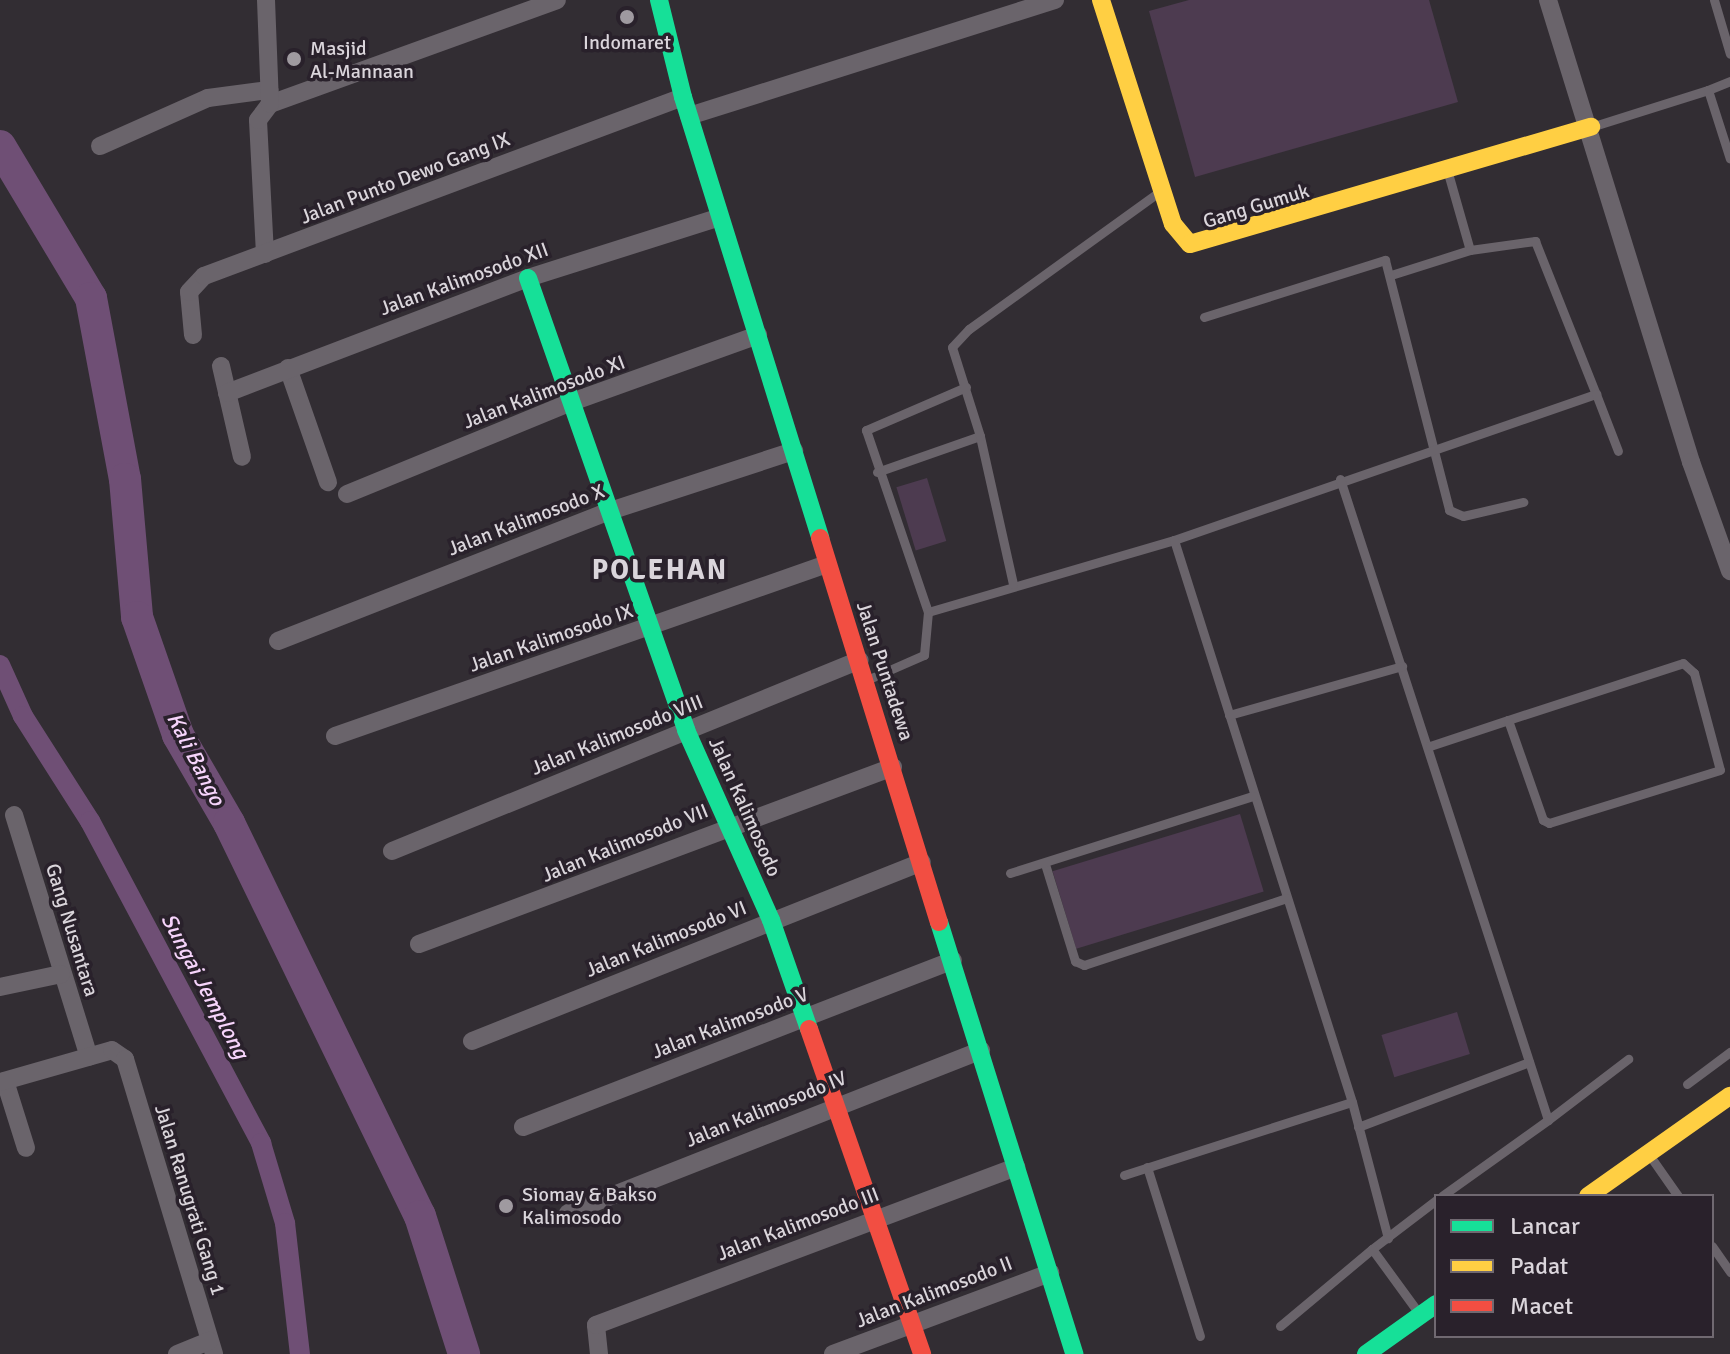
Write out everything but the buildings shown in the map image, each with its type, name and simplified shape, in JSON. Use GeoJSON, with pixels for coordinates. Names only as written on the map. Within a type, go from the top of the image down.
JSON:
{"type":"FeatureCollection","features":[{"type":"Feature","properties":{"kind":"street"},"geometry":{"type":"LineString","coordinates":[[265,254],[258,120],[270,97],[266,0]]}},
{"type":"Feature","properties":{"kind":"street"},"geometry":{"type":"LineString","coordinates":[[100,146],[208,98],[270,97],[557,0]]}},
{"type":"Feature","properties":{"kind":"street","name":"Jalan Puntadewa"},"geometry":{"type":"LineString","coordinates":[[659,0],[683,97],[1074,1354]]}},
{"type":"Feature","properties":{"kind":"street"},"geometry":{"type":"LineString","coordinates":[[689,116],[1055,0]]}},
{"type":"Feature","properties":{"kind":"street","name":"Gang Gumuk"},"geometry":{"type":"LineString","coordinates":[[1101,0],[1177,234],[1199,246],[1591,127]]}},
{"type":"Feature","properties":{"kind":"street"},"geometry":{"type":"LineString","coordinates":[[1548,0],[1591,127],[1691,462],[1730,571]]}},
{"type":"Feature","properties":{"kind":"street","name":"Jalan Punto Dewo Gang IX"},"geometry":{"type":"LineString","coordinates":[[193,335],[192,285],[265,254],[683,97]]}},
{"type":"Feature","properties":{"kind":"street","name":"Jalan Kalimosodo XII"},"geometry":{"type":"LineString","coordinates":[[227,393],[528,278],[720,217]]}},
{"type":"Feature","properties":{"kind":"street","name":"Jalan Kalimosodo"},"geometry":{"type":"LineString","coordinates":[[528,278],[607,512],[686,730],[771,920],[922,1354]]}},
{"type":"Feature","properties":{"kind":"street","name":"Jalan Kalimosodo XI"},"geometry":{"type":"LineString","coordinates":[[347,494],[569,403],[758,335]]}},
{"type":"Feature","properties":{"kind":"street"},"geometry":{"type":"LineString","coordinates":[[221,366],[242,457]]}},
{"type":"Feature","properties":{"kind":"street"},"geometry":{"type":"LineString","coordinates":[[288,368],[328,482]]}},
{"type":"Feature","properties":{"kind":"street","name":"Jalan Kalimosodo X"},"geometry":{"type":"LineString","coordinates":[[278,641],[607,512],[794,451]]}},
{"type":"Feature","properties":{"kind":"street","name":"Jalan Kalimosodo IX"},"geometry":{"type":"LineString","coordinates":[[335,736],[827,564]]}},
{"type":"Feature","properties":{"kind":"street","name":"Jalan Kalimosodo VIII"},"geometry":{"type":"LineString","coordinates":[[392,851],[860,660]]}},
{"type":"Feature","properties":{"kind":"street","name":"Jalan Kalimosodo VII"},"geometry":{"type":"LineString","coordinates":[[419,944],[893,767]]}},
{"type":"Feature","properties":{"kind":"street","name":"Gang Nusantara"},"geometry":{"type":"LineString","coordinates":[[14,815],[89,1057]]}},
{"type":"Feature","properties":{"kind":"street","name":"Jalan Kalimosodo VI"},"geometry":{"type":"LineString","coordinates":[[472,1041],[922,862]]}},
{"type":"Feature","properties":{"kind":"street","name":"Jalan Kalimosodo V"},"geometry":{"type":"LineString","coordinates":[[523,1127],[953,960]]}},
{"type":"Feature","properties":{"kind":"street"},"geometry":{"type":"LineString","coordinates":[[0,987],[61,974]]}},
{"type":"Feature","properties":{"kind":"street","name":"Jalan Ranugrati Gang 1"},"geometry":{"type":"LineString","coordinates":[[89,1057],[112,1050],[125,1059],[212,1347]]}},
{"type":"Feature","properties":{"kind":"street","name":"Jalan Kalimosodo IV"},"geometry":{"type":"LineString","coordinates":[[568,1213],[837,1104],[981,1050]]}},
{"type":"Feature","properties":{"kind":"street"},"geometry":{"type":"LineString","coordinates":[[26,1148],[2,1082],[89,1057]]}},
{"type":"Feature","properties":{"kind":"street"},"geometry":{"type":"LineString","coordinates":[[1591,1194],[1730,1096]]}},
{"type":"Feature","properties":{"kind":"street","name":"Jalan Kalimosodo III"},"geometry":{"type":"LineString","coordinates":[[599,1354],[596,1325],[1016,1167]]}},
{"type":"Feature","properties":{"kind":"street","name":"Jalan Kalimosodo II"},"geometry":{"type":"LineString","coordinates":[[833,1354],[1050,1273]]}},
{"type":"Feature","properties":{"kind":"street"},"geometry":{"type":"LineString","coordinates":[[1366,1354],[1428,1310]]}},
{"type":"Feature","properties":{"kind":"street"},"geometry":{"type":"LineString","coordinates":[[177,1354],[212,1347]]}},
{"type":"Feature","properties":{"kind":"lane"},"geometry":{"type":"LineString","coordinates":[[1714,0],[1730,54]]}},
{"type":"Feature","properties":{"kind":"lane"},"geometry":{"type":"LineString","coordinates":[[1591,127],[1730,81]]}},
{"type":"Feature","properties":{"kind":"lane"},"geometry":{"type":"LineString","coordinates":[[1708,90],[1730,159]]}},
{"type":"Feature","properties":{"kind":"lane"},"geometry":{"type":"LineString","coordinates":[[1448,172],[1470,250]]}},
{"type":"Feature","properties":{"kind":"lane"},"geometry":{"type":"LineString","coordinates":[[1013,584],[980,436],[952,347],[958,337],[1162,190]]}},
{"type":"Feature","properties":{"kind":"lane"},"geometry":{"type":"LineString","coordinates":[[1391,275],[1470,250],[1535,241],[1540,244],[1618,451]]}},
{"type":"Feature","properties":{"kind":"lane"},"geometry":{"type":"LineString","coordinates":[[1204,317],[1383,259],[1391,275],[1454,514],[1463,516],[1523,502]]}},
{"type":"Feature","properties":{"kind":"lane"},"geometry":{"type":"LineString","coordinates":[[866,680],[924,655],[928,612],[865,437],[872,423],[966,387]]}},
{"type":"Feature","properties":{"kind":"lane"},"geometry":{"type":"LineString","coordinates":[[928,612],[1013,584],[1174,540],[1340,479],[1437,450],[1596,394]]}},
{"type":"Feature","properties":{"kind":"lane"},"geometry":{"type":"LineString","coordinates":[[877,472],[980,436]]}},
{"type":"Feature","properties":{"kind":"lane"},"geometry":{"type":"LineString","coordinates":[[1340,479],[1430,746],[1548,1120]]}},
{"type":"Feature","properties":{"kind":"lane"},"geometry":{"type":"LineString","coordinates":[[1174,540],[1352,1102],[1388,1238]]}},
{"type":"Feature","properties":{"kind":"lane"},"geometry":{"type":"LineString","coordinates":[[1430,746],[1508,720],[1683,663],[1694,673],[1720,770],[1549,823],[1543,820],[1508,720]]}},
{"type":"Feature","properties":{"kind":"lane"},"geometry":{"type":"LineString","coordinates":[[1229,715],[1402,666]]}},
{"type":"Feature","properties":{"kind":"lane"},"geometry":{"type":"LineString","coordinates":[[1010,873],[1253,796]]}},
{"type":"Feature","properties":{"kind":"lane"},"geometry":{"type":"LineString","coordinates":[[1045,864],[1075,961],[1084,965],[1286,898]]}},
{"type":"Feature","properties":{"kind":"lane"},"geometry":{"type":"LineString","coordinates":[[1687,1084],[1730,1052]]}},
{"type":"Feature","properties":{"kind":"lane"},"geometry":{"type":"LineString","coordinates":[[1446,1194],[1467,1182],[1628,1059]]}},
{"type":"Feature","properties":{"kind":"lane"},"geometry":{"type":"LineString","coordinates":[[1358,1127],[1529,1062]]}},
{"type":"Feature","properties":{"kind":"lane"},"geometry":{"type":"LineString","coordinates":[[1124,1175],[1352,1102]]}},
{"type":"Feature","properties":{"kind":"lane"},"geometry":{"type":"LineString","coordinates":[[1648,1153],[1677,1194]]}},
{"type":"Feature","properties":{"kind":"lane"},"geometry":{"type":"LineString","coordinates":[[1147,1167],[1200,1336]]}},
{"type":"Feature","properties":{"kind":"lane"},"geometry":{"type":"LineString","coordinates":[[1280,1326],[1434,1202]]}},
{"type":"Feature","properties":{"kind":"lane"},"geometry":{"type":"LineString","coordinates":[[1372,1249],[1428,1310]]}},
{"type":"Feature","properties":{"kind":"lane"},"geometry":{"type":"LineString","coordinates":[[1714,1249],[1730,1272]]}},
{"type":"Feature","properties":{"kind":"shaded area"},"geometry":{"type":"Polygon","coordinates":[[[1189,0],[1429,0],[1458,102],[1195,177],[1149,11],[1189,0]]]}},
{"type":"Feature","properties":{"kind":"shaded area"},"geometry":{"type":"Polygon","coordinates":[[[927,478],[946,541],[916,550],[896,487],[927,478]]]}},
{"type":"Feature","properties":{"kind":"shaded area"},"geometry":{"type":"Polygon","coordinates":[[[1240,814],[1264,891],[1076,949],[1053,871],[1240,814]]]}},
{"type":"Feature","properties":{"kind":"shaded area"},"geometry":{"type":"Polygon","coordinates":[[[1457,1012],[1470,1054],[1394,1077],[1381,1035],[1457,1012]]]}},
{"type":"Feature","properties":{"kind":"waterway","name":"Kali Bango"},"geometry":{"type":"LineString","coordinates":[[0,146],[91,298],[125,479],[137,617],[178,735],[229,823],[420,1216],[464,1354]]}},
{"type":"Feature","properties":{"kind":"waterway","name":"Sungai Jemplong"},"geometry":{"type":"LineString","coordinates":[[0,665],[23,716],[90,821],[261,1143],[285,1223],[300,1354]]}},
{"type":"Feature","properties":{"kind":"traffic: fast"},"geometry":{"type":"LineString","coordinates":[[659,0],[683,97],[820,538]]}},
{"type":"Feature","properties":{"kind":"traffic: fast"},"geometry":{"type":"LineString","coordinates":[[528,278],[686,730],[771,920],[809,1029]]}},
{"type":"Feature","properties":{"kind":"traffic: fast"},"geometry":{"type":"LineString","coordinates":[[939,922],[1074,1354]]}},
{"type":"Feature","properties":{"kind":"traffic: fast"},"geometry":{"type":"LineString","coordinates":[[1366,1354],[1434,1305]]}},
{"type":"Feature","properties":{"kind":"traffic: slow"},"geometry":{"type":"LineString","coordinates":[[1101,0],[1173,224],[1190,244],[1591,127]]}},
{"type":"Feature","properties":{"kind":"traffic: slow"},"geometry":{"type":"LineString","coordinates":[[1591,1194],[1730,1096]]}},
{"type":"Feature","properties":{"kind":"traffic: jam"},"geometry":{"type":"LineString","coordinates":[[820,538],[939,922]]}},
{"type":"Feature","properties":{"kind":"traffic: jam"},"geometry":{"type":"LineString","coordinates":[[809,1029],[922,1354]]}},
{"type":"Feature","properties":{"kind":"place","name":"Indomaret"},"geometry":{"type":"Point","coordinates":[627,17]}},
{"type":"Feature","properties":{"kind":"place","name":"Masjid Al-Mannaan"},"geometry":{"type":"Point","coordinates":[294,59]}},
{"type":"Feature","properties":{"kind":"place","name":"Siomay & Bakso Kalimosodo"},"geometry":{"type":"Point","coordinates":[506,1206]}},
{"type":"Feature","properties":{"kind":"district","name":"POLEHAN"},"geometry":{"type":"Point","coordinates":[660,570]}}]}
